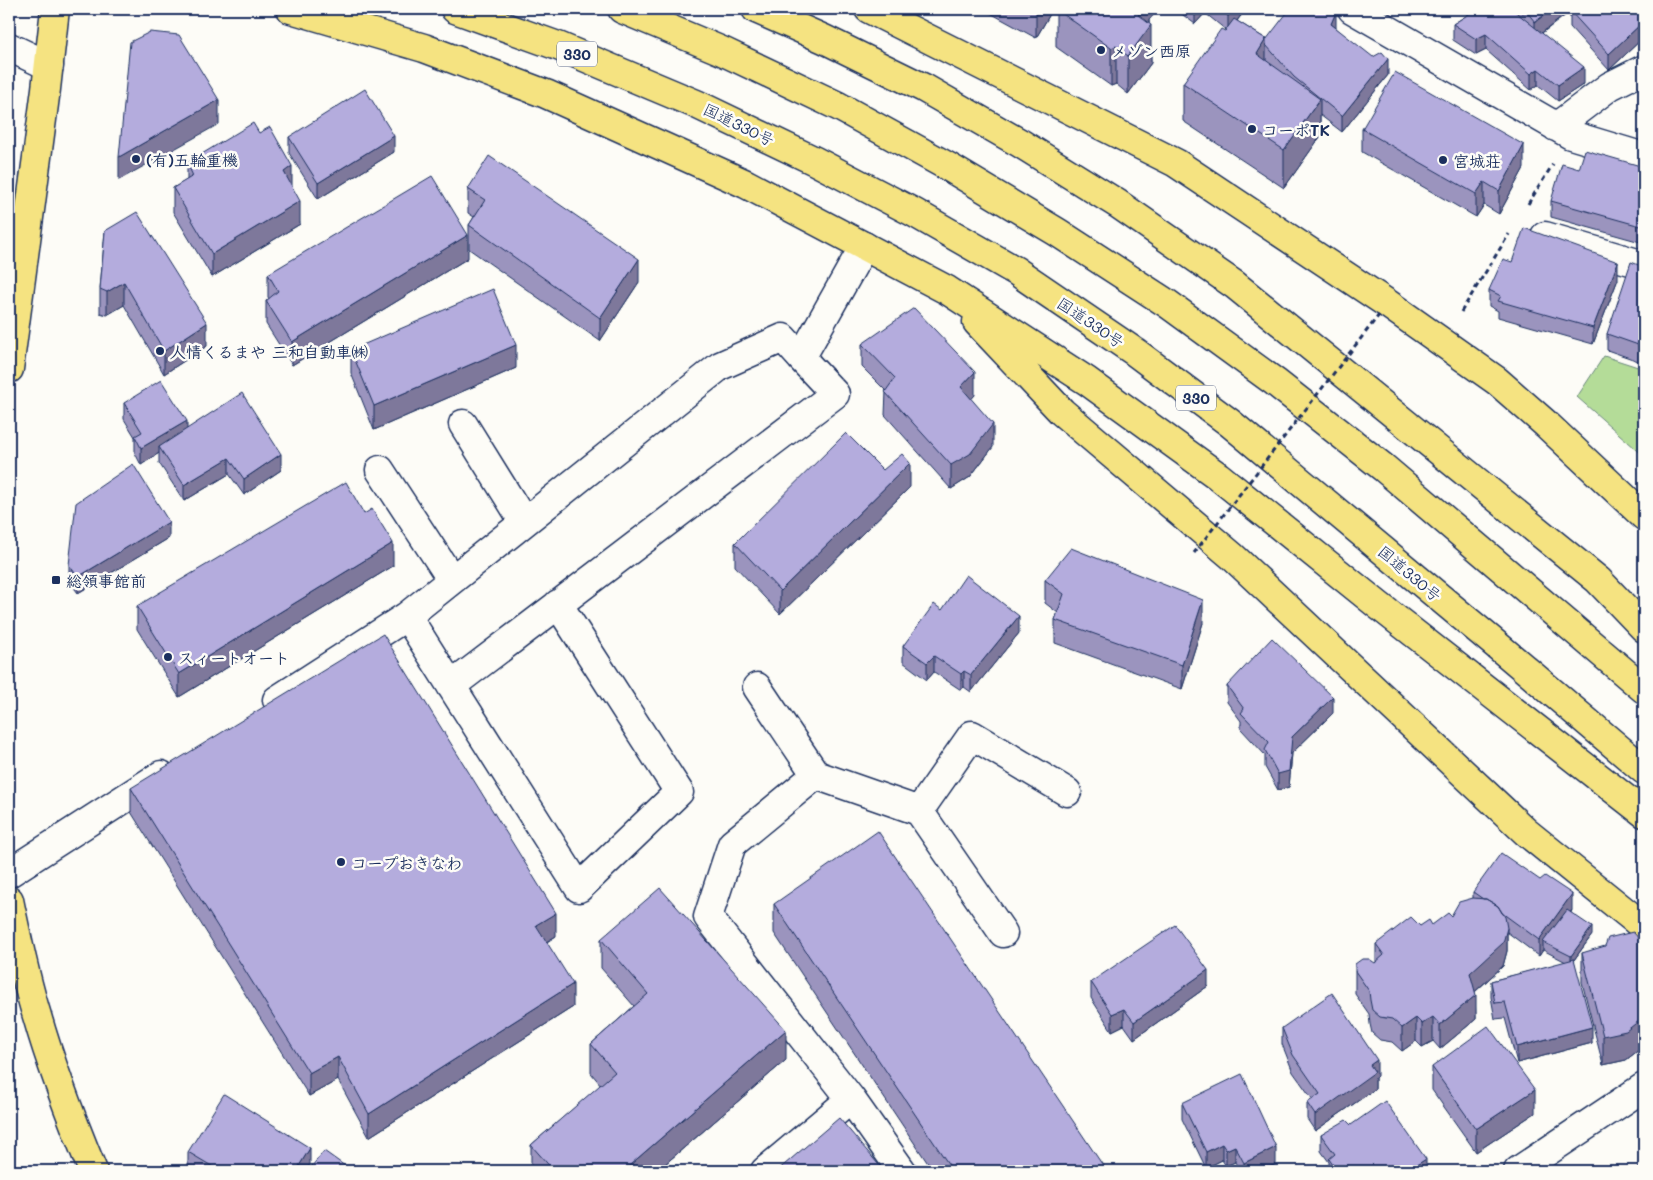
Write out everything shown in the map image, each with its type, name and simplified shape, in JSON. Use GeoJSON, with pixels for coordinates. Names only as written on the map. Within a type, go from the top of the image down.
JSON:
{"type":"FeatureCollection","features":[{"type":"Feature","properties":{"kind":"main road"},"geometry":{"type":"LineString","coordinates":[[9,368],[55,9]]}},
{"type":"Feature","properties":{"kind":"main road"},"geometry":{"type":"LineString","coordinates":[[291,9],[424,48],[546,94],[746,184],[947,290],[1088,381],[1218,476],[1378,605],[1644,813]]}},
{"type":"Feature","properties":{"kind":"main road","name":"国道330号"},"geometry":{"type":"LineString","coordinates":[[455,9],[558,46],[696,104],[815,161],[930,222],[1016,271],[1135,352],[1230,424],[1644,770]]}},
{"type":"Feature","properties":{"kind":"main road"},"geometry":{"type":"LineString","coordinates":[[622,9],[722,51],[838,106],[947,166],[1057,232],[1168,304],[1275,382],[1384,468],[1644,689]]}},
{"type":"Feature","properties":{"kind":"main road"},"geometry":{"type":"LineString","coordinates":[[756,9],[824,39],[924,88],[1020,143],[1118,204],[1235,285],[1598,580],[1644,628]]}},
{"type":"Feature","properties":{"kind":"main road"},"geometry":{"type":"LineString","coordinates":[[869,9],[1176,163],[1388,304],[1497,381],[1644,516]]}},
{"type":"Feature","properties":{"kind":"main road"},"geometry":{"type":"LineString","coordinates":[[947,290],[1062,412],[1232,556],[1526,832],[1644,927]]}},
{"type":"Feature","properties":{"kind":"main road"},"geometry":{"type":"LineString","coordinates":[[9,900],[36,1014],[54,1069],[93,1171]]}},
{"type":"Feature","properties":{"kind":"street"},"geometry":{"type":"LineString","coordinates":[[1352,9],[1571,135],[1644,157]]}},
{"type":"Feature","properties":{"kind":"street"},"geometry":{"type":"LineString","coordinates":[[9,47],[49,66]]}},
{"type":"Feature","properties":{"kind":"street"},"geometry":{"type":"LineString","coordinates":[[1556,127],[1610,86],[1644,69]]}},
{"type":"Feature","properties":{"kind":"street"},"geometry":{"type":"LineString","coordinates":[[1545,236],[1644,265]]}},
{"type":"Feature","properties":{"kind":"street"},"geometry":{"type":"LineString","coordinates":[[801,358],[864,246]]}},
{"type":"Feature","properties":{"kind":"street"},"geometry":{"type":"LineString","coordinates":[[258,712],[406,616],[720,366],[782,338],[835,394],[451,686]]}},
{"type":"Feature","properties":{"kind":"street"},"geometry":{"type":"LineString","coordinates":[[463,424],[524,522]]}},
{"type":"Feature","properties":{"kind":"street"},"geometry":{"type":"LineString","coordinates":[[380,470],[452,580]]}},
{"type":"Feature","properties":{"kind":"street"},"geometry":{"type":"LineString","coordinates":[[406,616],[579,888],[679,792],[558,604]]}},
{"type":"Feature","properties":{"kind":"street"},"geometry":{"type":"LineString","coordinates":[[757,687],[816,775],[919,811],[1003,933]]}},
{"type":"Feature","properties":{"kind":"street"},"geometry":{"type":"LineString","coordinates":[[919,811],[972,735],[1067,792]]}},
{"type":"Feature","properties":{"kind":"street"},"geometry":{"type":"LineString","coordinates":[[9,873],[184,760]]}},
{"type":"Feature","properties":{"kind":"street"},"geometry":{"type":"LineString","coordinates":[[816,775],[732,844],[708,917],[851,1099],[902,1171]]}},
{"type":"Feature","properties":{"kind":"street"},"geometry":{"type":"LineString","coordinates":[[1518,1171],[1644,1087]]}},
{"type":"Feature","properties":{"kind":"street"},"geometry":{"type":"LineString","coordinates":[[765,1171],[851,1099]]}},
{"type":"Feature","properties":{"kind":"path"},"geometry":{"type":"LineString","coordinates":[[1194,553],[1379,315]]}},
{"type":"Feature","properties":{"kind":"green space"},"geometry":{"type":"Polygon","coordinates":[[[1604,356],[1644,369],[1644,456],[1577,397],[1604,356]]]}},
{"type":"Feature","properties":{"kind":"building"},"geometry":{"type":"Polygon","coordinates":[[[1056,9],[1144,9],[1138,15],[1151,25],[1128,56],[1116,46],[1111,48],[1056,9]]]}},
{"type":"Feature","properties":{"kind":"building"},"geometry":{"type":"Polygon","coordinates":[[[1219,9],[1234,9],[1228,16],[1219,9]]]}},
{"type":"Feature","properties":{"kind":"building"},"geometry":{"type":"Polygon","coordinates":[[[1290,9],[1331,9],[1336,12],[1331,24],[1373,57],[1382,52],[1388,59],[1342,116],[1294,77],[1266,45],[1266,40],[1290,9]]]}},
{"type":"Feature","properties":{"kind":"building"},"geometry":{"type":"Polygon","coordinates":[[[1477,9],[1512,9],[1584,67],[1558,85],[1538,69],[1531,74],[1486,34],[1476,39],[1453,24],[1477,9]]]}},
{"type":"Feature","properties":{"kind":"building"},"geometry":{"type":"Polygon","coordinates":[[[1519,9],[1552,9],[1535,22],[1527,12],[1522,13],[1519,9]]]}},
{"type":"Feature","properties":{"kind":"building"},"geometry":{"type":"Polygon","coordinates":[[[1572,9],[1644,9],[1644,21],[1609,54],[1570,11],[1572,9]]]}},
{"type":"Feature","properties":{"kind":"building"},"geometry":{"type":"Polygon","coordinates":[[[1234,19],[1266,39],[1257,54],[1320,99],[1284,150],[1183,83],[1221,29],[1225,31],[1234,19]]]}},
{"type":"Feature","properties":{"kind":"building"},"geometry":{"type":"Polygon","coordinates":[[[150,32],[179,35],[219,100],[119,157],[130,42],[150,32]]]}},
{"type":"Feature","properties":{"kind":"building","name":"宮城荘"},"geometry":{"type":"Polygon","coordinates":[[[1395,72],[1524,145],[1499,191],[1484,182],[1476,194],[1362,129],[1395,72]]]}},
{"type":"Feature","properties":{"kind":"building"},"geometry":{"type":"Polygon","coordinates":[[[365,89],[394,136],[318,183],[289,137],[365,89]]]}},
{"type":"Feature","properties":{"kind":"building"},"geometry":{"type":"Polygon","coordinates":[[[253,123],[259,133],[270,127],[292,166],[284,172],[300,201],[212,254],[173,188],[193,176],[187,163],[253,123]]]}},
{"type":"Feature","properties":{"kind":"building"},"geometry":{"type":"Polygon","coordinates":[[[1585,150],[1644,167],[1644,227],[1551,201],[1562,164],[1579,169],[1585,150]]]}},
{"type":"Feature","properties":{"kind":"building"},"geometry":{"type":"Polygon","coordinates":[[[489,156],[639,259],[600,318],[469,225],[485,200],[468,189],[489,156]]]}},
{"type":"Feature","properties":{"kind":"building"},"geometry":{"type":"Polygon","coordinates":[[[432,176],[468,235],[292,342],[266,301],[278,291],[268,274],[432,176]]]}},
{"type":"Feature","properties":{"kind":"building"},"geometry":{"type":"Polygon","coordinates":[[[137,212],[207,323],[164,351],[124,282],[107,292],[100,289],[105,231],[137,212]]]}},
{"type":"Feature","properties":{"kind":"building"},"geometry":{"type":"Polygon","coordinates":[[[1524,228],[1618,262],[1593,328],[1498,301],[1501,296],[1489,290],[1503,259],[1512,262],[1524,228]]]}},
{"type":"Feature","properties":{"kind":"building"},"geometry":{"type":"Polygon","coordinates":[[[1631,262],[1644,267],[1644,347],[1607,334],[1631,262]]]}},
{"type":"Feature","properties":{"kind":"building"},"geometry":{"type":"Polygon","coordinates":[[[493,289],[516,345],[374,406],[351,350],[493,289]]]}},
{"type":"Feature","properties":{"kind":"building"},"geometry":{"type":"Polygon","coordinates":[[[914,308],[975,372],[961,387],[993,424],[970,454],[951,465],[885,392],[895,378],[862,344],[914,308]]]}},
{"type":"Feature","properties":{"kind":"building"},"geometry":{"type":"Polygon","coordinates":[[[161,380],[187,421],[141,448],[135,436],[142,432],[124,403],[161,380]]]}},
{"type":"Feature","properties":{"kind":"building"},"geometry":{"type":"Polygon","coordinates":[[[242,393],[281,454],[244,479],[229,458],[184,485],[159,447],[242,393]]]}},
{"type":"Feature","properties":{"kind":"building"},"geometry":{"type":"Polygon","coordinates":[[[846,433],[883,470],[902,454],[910,463],[780,591],[735,543],[846,433]]]}},
{"type":"Feature","properties":{"kind":"building"},"geometry":{"type":"Polygon","coordinates":[[[133,464],[169,522],[78,577],[69,565],[76,503],[133,464]]]}},
{"type":"Feature","properties":{"kind":"building"},"geometry":{"type":"Polygon","coordinates":[[[346,482],[364,514],[372,509],[393,543],[179,674],[137,606],[346,482]]]}},
{"type":"Feature","properties":{"kind":"building"},"geometry":{"type":"Polygon","coordinates":[[[1071,548],[1203,600],[1182,665],[1055,620],[1064,594],[1045,580],[1071,548]]]}},
{"type":"Feature","properties":{"kind":"building"},"geometry":{"type":"Polygon","coordinates":[[[966,575],[1019,616],[971,675],[964,671],[961,674],[934,656],[927,663],[903,646],[934,604],[942,610],[966,575]]]}},
{"type":"Feature","properties":{"kind":"building"},"geometry":{"type":"Polygon","coordinates":[[[383,634],[556,913],[536,925],[573,984],[369,1114],[338,1057],[309,1073],[131,788],[383,634]]]}},
{"type":"Feature","properties":{"kind":"building"},"geometry":{"type":"Polygon","coordinates":[[[1272,638],[1333,697],[1292,737],[1289,771],[1278,774],[1265,750],[1269,742],[1241,713],[1244,709],[1227,686],[1272,638]]]}},
{"type":"Feature","properties":{"kind":"building"},"geometry":{"type":"Polygon","coordinates":[[[878,831],[1106,1170],[953,1171],[774,904],[878,831]]]}},
{"type":"Feature","properties":{"kind":"building"},"geometry":{"type":"Polygon","coordinates":[[[1501,853],[1540,880],[1545,876],[1572,894],[1539,940],[1502,913],[1498,906],[1473,892],[1501,853]]]}},
{"type":"Feature","properties":{"kind":"building"},"geometry":{"type":"Polygon","coordinates":[[[660,888],[786,1030],[623,1171],[554,1171],[531,1145],[615,1072],[591,1044],[648,994],[601,939],[660,888]]]}},
{"type":"Feature","properties":{"kind":"building"},"geometry":{"type":"Polygon","coordinates":[[[1473,898],[1486,899],[1498,906],[1505,917],[1507,928],[1503,943],[1470,973],[1476,995],[1440,1025],[1433,1017],[1422,1024],[1416,1018],[1402,1028],[1392,1019],[1380,1017],[1372,1010],[1369,991],[1355,971],[1355,964],[1362,959],[1369,959],[1375,963],[1384,955],[1376,944],[1411,917],[1420,926],[1429,920],[1432,925],[1448,913],[1451,916],[1459,902],[1473,898]]]}},
{"type":"Feature","properties":{"kind":"building"},"geometry":{"type":"Polygon","coordinates":[[[1567,910],[1592,927],[1571,956],[1543,942],[1567,910]]]}},
{"type":"Feature","properties":{"kind":"building"},"geometry":{"type":"Polygon","coordinates":[[[1175,925],[1208,970],[1134,1022],[1124,1009],[1112,1014],[1091,982],[1175,925]]]}},
{"type":"Feature","properties":{"kind":"building"},"geometry":{"type":"Polygon","coordinates":[[[1633,932],[1644,944],[1644,1017],[1626,1031],[1603,1036],[1582,953],[1605,946],[1608,938],[1633,932]]]}},
{"type":"Feature","properties":{"kind":"building"},"geometry":{"type":"Polygon","coordinates":[[[1574,959],[1592,1027],[1517,1047],[1505,1002],[1495,1003],[1491,981],[1574,959]]]}},
{"type":"Feature","properties":{"kind":"building"},"geometry":{"type":"Polygon","coordinates":[[[1332,993],[1377,1060],[1370,1065],[1375,1072],[1315,1115],[1307,1103],[1320,1094],[1293,1055],[1282,1028],[1332,993]]]}},
{"type":"Feature","properties":{"kind":"building"},"geometry":{"type":"Polygon","coordinates":[[[1488,1026],[1535,1090],[1476,1129],[1432,1067],[1488,1026]]]}},
{"type":"Feature","properties":{"kind":"building"},"geometry":{"type":"Polygon","coordinates":[[[1242,1074],[1276,1147],[1244,1163],[1235,1146],[1226,1150],[1222,1144],[1206,1152],[1182,1103],[1242,1074]]]}},
{"type":"Feature","properties":{"kind":"building"},"geometry":{"type":"Polygon","coordinates":[[[224,1094],[310,1148],[296,1171],[220,1171],[188,1152],[224,1094]]]}},
{"type":"Feature","properties":{"kind":"building"},"geometry":{"type":"Polygon","coordinates":[[[1385,1101],[1426,1159],[1407,1171],[1337,1171],[1329,1159],[1335,1154],[1321,1135],[1346,1120],[1351,1125],[1385,1101]]]}},
{"type":"Feature","properties":{"kind":"building"},"geometry":{"type":"Polygon","coordinates":[[[839,1118],[884,1171],[777,1171],[839,1118]]]}},
{"type":"Feature","properties":{"kind":"building"},"geometry":{"type":"Polygon","coordinates":[[[324,1151],[352,1171],[308,1171],[324,1151]]]}},
{"type":"Feature","properties":{"kind":"building"},"geometry":{"type":"Polygon","coordinates":[[[1644,1159],[1644,1171],[1635,1171],[1644,1159]]]}},
{"type":"Feature","properties":{"kind":"place","name":"メゾン西原"},"geometry":{"type":"Point","coordinates":[1101,50]}},
{"type":"Feature","properties":{"kind":"place","name":"コーポTK"},"geometry":{"type":"Point","coordinates":[1252,129]}},
{"type":"Feature","properties":{"kind":"place","name":"(有)五輪重機"},"geometry":{"type":"Point","coordinates":[136,159]}},
{"type":"Feature","properties":{"kind":"place","name":"宮城荘"},"geometry":{"type":"Point","coordinates":[1443,160]}},
{"type":"Feature","properties":{"kind":"place","name":"人情くるまや 三和自動車㈱"},"geometry":{"type":"Point","coordinates":[160,351]}},
{"type":"Feature","properties":{"kind":"place","name":"総領事館前"},"geometry":{"type":"Point","coordinates":[56,580]}},
{"type":"Feature","properties":{"kind":"place","name":"スィートオート"},"geometry":{"type":"Point","coordinates":[168,657]}},
{"type":"Feature","properties":{"kind":"place","name":"コープおきなわ"},"geometry":{"type":"Point","coordinates":[341,862]}}]}
